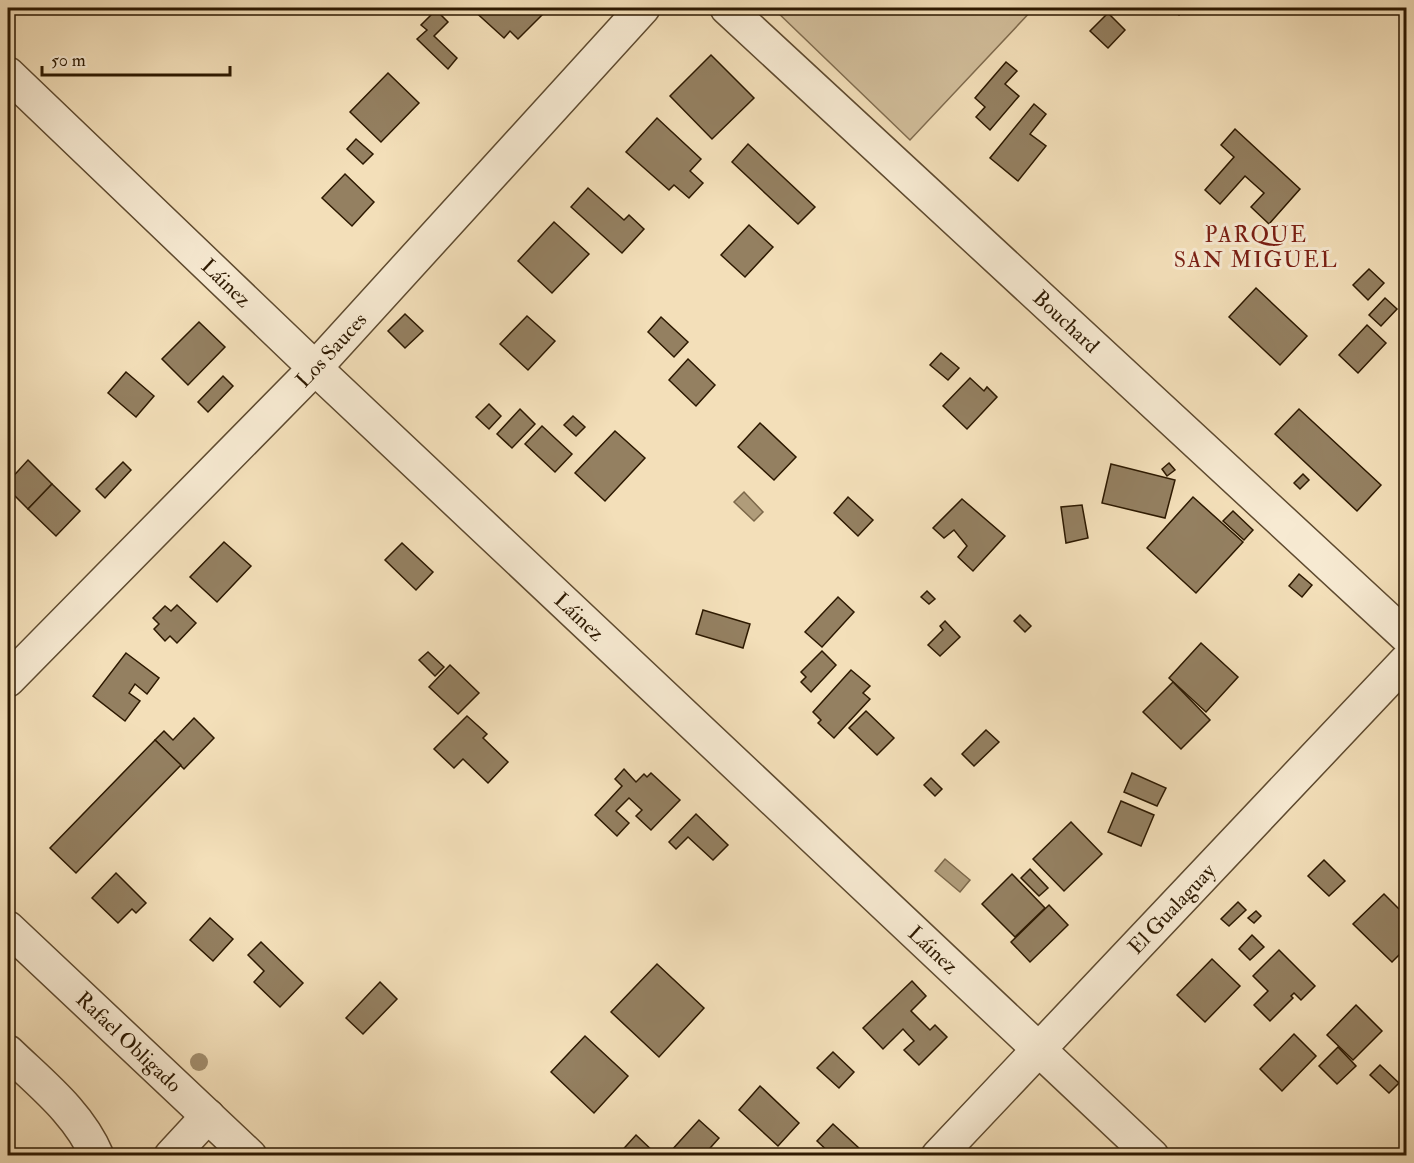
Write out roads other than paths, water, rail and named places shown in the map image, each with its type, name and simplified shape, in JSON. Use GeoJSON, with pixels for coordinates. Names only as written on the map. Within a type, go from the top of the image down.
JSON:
{"type":"FeatureCollection","features":[{"type":"Feature","properties":{"kind":"street","name":"Los Sauces"},"geometry":{"type":"LineString","coordinates":[[8,680],[315,368],[643,8]]}},
{"type":"Feature","properties":{"kind":"street","name":"Bouchard"},"geometry":{"type":"LineString","coordinates":[[727,8],[1407,636]]}},
{"type":"Feature","properties":{"kind":"street","name":"Láinez"},"geometry":{"type":"LineString","coordinates":[[8,74],[315,368],[1152,1155]]}},
{"type":"Feature","properties":{"kind":"street","name":"El Gualaguay"},"geometry":{"type":"LineString","coordinates":[[939,1155],[1407,661]]}},
{"type":"Feature","properties":{"kind":"street","name":"Rafael Obligado"},"geometry":{"type":"LineString","coordinates":[[8,928],[250,1155]]}},
{"type":"Feature","properties":{"kind":"street"},"geometry":{"type":"LineString","coordinates":[[8,1052],[71,1114],[97,1155]]}},
{"type":"Feature","properties":{"kind":"street"},"geometry":{"type":"LineString","coordinates":[[171,1155],[208,1116]]}},
{"type":"Feature","properties":{"kind":"district","name":"PARQUE SAN MIGUEL"},"geometry":{"type":"Point","coordinates":[1256,248]}}]}
